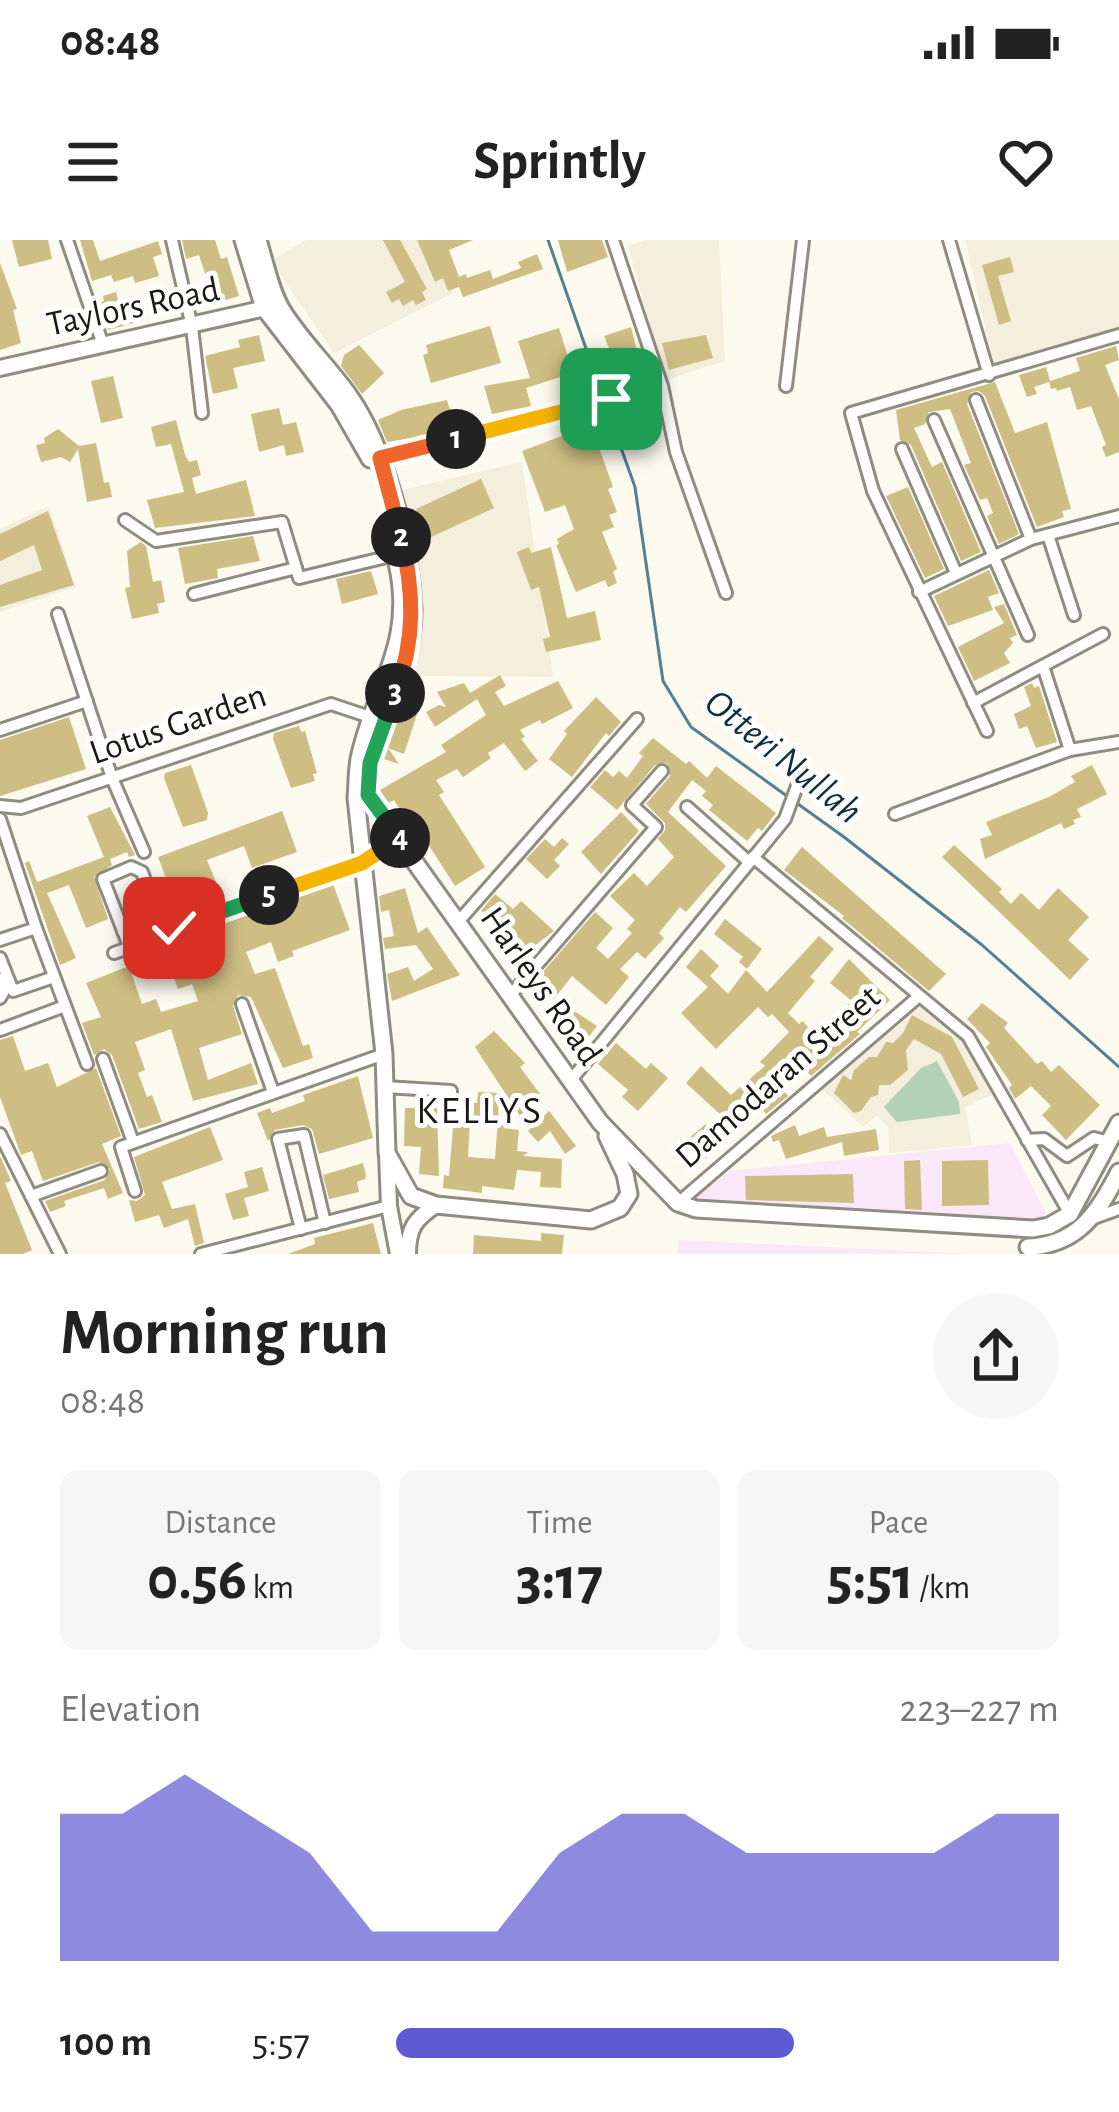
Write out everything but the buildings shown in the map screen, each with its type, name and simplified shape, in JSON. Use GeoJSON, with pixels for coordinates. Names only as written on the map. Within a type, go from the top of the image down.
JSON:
{"type":"FeatureCollection","features":[{"type":"Feature","properties":{"kind":"main road"},"geometry":{"type":"LineString","coordinates":[[243,240],[272,306],[363,443],[395,554],[402,617],[395,660],[359,758],[356,798],[384,1054],[387,1154],[411,1196],[436,1205],[591,1220],[620,1208],[629,1194],[625,1174],[600,1122]]}},
{"type":"Feature","properties":{"kind":"main road"},"geometry":{"type":"LineString","coordinates":[[261,248],[272,306],[352,399],[380,458]]}},
{"type":"Feature","properties":{"kind":"main road","name":"Harleys Road"},"geometry":{"type":"LineString","coordinates":[[380,458],[410,574],[413,613],[403,673],[370,763],[368,795],[600,1122],[678,1203]]}},
{"type":"Feature","properties":{"kind":"main road"},"geometry":{"type":"LineString","coordinates":[[362,863],[386,847],[407,848]]}},
{"type":"Feature","properties":{"kind":"main road"},"geometry":{"type":"LineString","coordinates":[[678,1203],[717,1210],[1033,1229],[1061,1220],[1119,1123]]}},
{"type":"Feature","properties":{"kind":"main road"},"geometry":{"type":"LineString","coordinates":[[1027,1251],[1071,1245],[1119,1172]]}},
{"type":"Feature","properties":{"kind":"main road"},"geometry":{"type":"LineString","coordinates":[[1061,1220],[1071,1245]]}},
{"type":"Feature","properties":{"kind":"street"},"geometry":{"type":"LineString","coordinates":[[67,240],[103,345]]}},
{"type":"Feature","properties":{"kind":"street"},"geometry":{"type":"LineString","coordinates":[[172,240],[192,327],[202,413]]}},
{"type":"Feature","properties":{"kind":"street"},"geometry":{"type":"LineString","coordinates":[[613,240],[662,386],[676,452],[726,593]]}},
{"type":"Feature","properties":{"kind":"street"},"geometry":{"type":"LineString","coordinates":[[785,386],[803,240]]}},
{"type":"Feature","properties":{"kind":"street"},"geometry":{"type":"LineString","coordinates":[[949,240],[989,376]]}},
{"type":"Feature","properties":{"kind":"street","name":"Taylors Road"},"geometry":{"type":"LineString","coordinates":[[0,368],[272,306]]}},
{"type":"Feature","properties":{"kind":"street"},"geometry":{"type":"LineString","coordinates":[[987,731],[873,491],[851,413],[1119,335]]}},
{"type":"Feature","properties":{"kind":"street"},"geometry":{"type":"LineString","coordinates":[[380,458],[662,386]]}},
{"type":"Feature","properties":{"kind":"street"},"geometry":{"type":"LineString","coordinates":[[976,400],[1031,538]]}},
{"type":"Feature","properties":{"kind":"street"},"geometry":{"type":"LineString","coordinates":[[934,420],[1028,635]]}},
{"type":"Feature","properties":{"kind":"street"},"geometry":{"type":"LineString","coordinates":[[902,449],[956,573]]}},
{"type":"Feature","properties":{"kind":"street"},"geometry":{"type":"LineString","coordinates":[[920,592],[1031,538],[1119,516]]}},
{"type":"Feature","properties":{"kind":"street"},"geometry":{"type":"LineString","coordinates":[[125,520],[156,541],[282,522],[298,578],[395,554]]}},
{"type":"Feature","properties":{"kind":"street"},"geometry":{"type":"LineString","coordinates":[[1048,535],[1074,615]]}},
{"type":"Feature","properties":{"kind":"street"},"geometry":{"type":"LineString","coordinates":[[194,594],[296,568]]}},
{"type":"Feature","properties":{"kind":"street"},"geometry":{"type":"LineString","coordinates":[[58,614],[112,778],[144,853]]}},
{"type":"Feature","properties":{"kind":"street"},"geometry":{"type":"LineString","coordinates":[[973,704],[1103,634]]}},
{"type":"Feature","properties":{"kind":"street"},"geometry":{"type":"LineString","coordinates":[[1043,666],[1070,750]]}},
{"type":"Feature","properties":{"kind":"street"},"geometry":{"type":"LineString","coordinates":[[0,730],[87,701]]}},
{"type":"Feature","properties":{"kind":"street","name":"Lotus Garden"},"geometry":{"type":"LineString","coordinates":[[0,806],[21,808],[331,704],[374,718]]}},
{"type":"Feature","properties":{"kind":"street"},"geometry":{"type":"LineString","coordinates":[[458,922],[637,719]]}},
{"type":"Feature","properties":{"kind":"street"},"geometry":{"type":"LineString","coordinates":[[896,814],[1070,750],[1119,742]]}},
{"type":"Feature","properties":{"kind":"street"},"geometry":{"type":"LineString","coordinates":[[509,997],[656,827],[632,806],[662,771]]}},
{"type":"Feature","properties":{"kind":"street"},"geometry":{"type":"LineString","coordinates":[[571,1080],[785,819],[797,786]]}},
{"type":"Feature","properties":{"kind":"street"},"geometry":{"type":"LineString","coordinates":[[688,807],[968,1036],[1027,1140],[1061,1220]]}},
{"type":"Feature","properties":{"kind":"street"},"geometry":{"type":"LineString","coordinates":[[0,819],[86,1064]]}},
{"type":"Feature","properties":{"kind":"street"},"geometry":{"type":"LineString","coordinates":[[114,953],[362,863]]}},
{"type":"Feature","properties":{"kind":"street"},"geometry":{"type":"LineString","coordinates":[[129,946],[103,879],[108,875],[137,867],[163,932]]}},
{"type":"Feature","properties":{"kind":"street"},"geometry":{"type":"LineString","coordinates":[[123,931],[158,917]]}},
{"type":"Feature","properties":{"kind":"street"},"geometry":{"type":"LineString","coordinates":[[0,940],[37,928]]}},
{"type":"Feature","properties":{"kind":"street"},"geometry":{"type":"LineString","coordinates":[[0,958],[14,992],[54,977]]}},
{"type":"Feature","properties":{"kind":"street"},"geometry":{"type":"LineString","coordinates":[[0,979],[4,991],[0,998]]}},
{"type":"Feature","properties":{"kind":"street","name":"Damodaran Street"},"geometry":{"type":"LineString","coordinates":[[678,1203],[918,997]]}},
{"type":"Feature","properties":{"kind":"street"},"geometry":{"type":"LineString","coordinates":[[242,1004],[273,1092]]}},
{"type":"Feature","properties":{"kind":"street"},"geometry":{"type":"LineString","coordinates":[[0,1030],[65,1006]]}},
{"type":"Feature","properties":{"kind":"street"},"geometry":{"type":"LineString","coordinates":[[135,1192],[121,1147],[384,1054]]}},
{"type":"Feature","properties":{"kind":"street"},"geometry":{"type":"LineString","coordinates":[[103,1058],[133,1142]]}},
{"type":"Feature","properties":{"kind":"street"},"geometry":{"type":"LineString","coordinates":[[385,1087],[451,1091],[451,1119]]}},
{"type":"Feature","properties":{"kind":"street"},"geometry":{"type":"LineString","coordinates":[[0,1134],[60,1254]]}},
{"type":"Feature","properties":{"kind":"street"},"geometry":{"type":"LineString","coordinates":[[301,1228],[278,1139],[304,1135],[325,1222]]}},
{"type":"Feature","properties":{"kind":"street"},"geometry":{"type":"LineString","coordinates":[[1027,1140],[1044,1139],[1067,1156],[1094,1138],[1109,1142]]}},
{"type":"Feature","properties":{"kind":"street"},"geometry":{"type":"LineString","coordinates":[[387,1154],[389,1206],[398,1254]]}},
{"type":"Feature","properties":{"kind":"street"},"geometry":{"type":"LineString","coordinates":[[31,1196],[101,1172]]}},
{"type":"Feature","properties":{"kind":"street"},"geometry":{"type":"LineString","coordinates":[[296,1211],[320,1205]]}},
{"type":"Feature","properties":{"kind":"street"},"geometry":{"type":"LineString","coordinates":[[408,1254],[416,1218],[436,1205]]}},
{"type":"Feature","properties":{"kind":"street"},"geometry":{"type":"LineString","coordinates":[[201,1254],[389,1206]]}},
{"type":"Feature","properties":{"kind":"street"},"geometry":{"type":"LineString","coordinates":[[1091,1219],[1119,1210]]}},
{"type":"Feature","properties":{"kind":"shaded area"},"geometry":{"type":"Polygon","coordinates":[[[306,240],[420,240],[453,293],[334,353],[271,261],[306,240]]]}},
{"type":"Feature","properties":{"kind":"shaded area"},"geometry":{"type":"Polygon","coordinates":[[[645,240],[719,240],[725,361],[665,380],[628,246],[645,240]]]}},
{"type":"Feature","properties":{"kind":"shaded area"},"geometry":{"type":"Polygon","coordinates":[[[965,240],[1119,240],[1119,329],[995,369],[965,240]]]}},
{"type":"Feature","properties":{"kind":"shaded area"},"geometry":{"type":"Polygon","coordinates":[[[522,462],[553,677],[405,676],[420,627],[408,543],[393,492],[522,462]]]}},
{"type":"Feature","properties":{"kind":"shaded area"},"geometry":{"type":"Polygon","coordinates":[[[49,506],[76,587],[0,612],[0,529],[49,506]]]}},
{"type":"Feature","properties":{"kind":"shaded area"},"geometry":{"type":"Polygon","coordinates":[[[916,1004],[965,1038],[996,1093],[965,1107],[972,1145],[889,1153],[888,1127],[877,1115],[863,1127],[821,1088],[916,1004]]]}},
{"type":"Feature","properties":{"kind":"shaded area"},"geometry":{"type":"Polygon","coordinates":[[[1010,1143],[1047,1215],[1034,1225],[687,1203],[730,1171],[1010,1143]]]}},
{"type":"Feature","properties":{"kind":"shaded area"},"geometry":{"type":"Polygon","coordinates":[[[678,1240],[975,1254],[677,1254],[678,1240]]]}},
{"type":"Feature","properties":{"kind":"green space"},"geometry":{"type":"Polygon","coordinates":[[[937,1061],[959,1102],[960,1114],[897,1122],[884,1107],[921,1068],[937,1061]]]}},
{"type":"Feature","properties":{"kind":"waterway","name":"Otteri Nullah"},"geometry":{"type":"LineString","coordinates":[[548,240],[603,397]]}},
{"type":"Feature","properties":{"kind":"waterway","name":"Otteri Nullah"},"geometry":{"type":"LineString","coordinates":[[606,406],[635,487],[663,681],[691,727],[844,837],[982,945],[1119,1067]]}},
{"type":"Feature","properties":{"kind":"district","name":"KELLYS"},"geometry":{"type":"Point","coordinates":[480,1111]}},
{"type":"Feature","properties":{"kind":"route"},"geometry":{"type":"LineString","coordinates":[[174,928],[362,863],[386,847],[407,848],[368,795],[367,784],[370,763],[403,673],[413,613],[410,574],[380,458],[611,399]]}}]}
